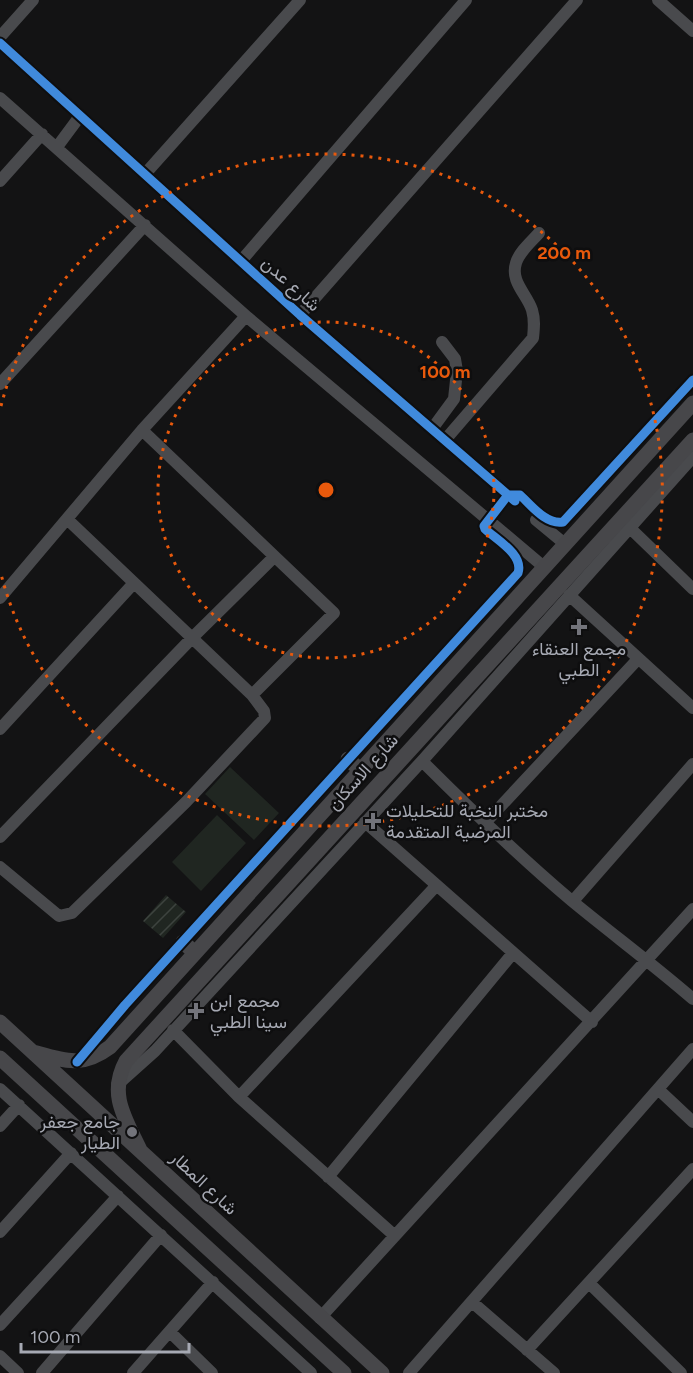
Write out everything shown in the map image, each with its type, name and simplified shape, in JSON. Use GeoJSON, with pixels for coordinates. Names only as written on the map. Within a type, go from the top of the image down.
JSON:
{"type":"FeatureCollection","features":[{"type":"Feature","properties":{"kind":"main road","name":"شارع الاسكان"},"geometry":{"type":"LineString","coordinates":[[77,1062],[98,1056],[110,1047],[693,403]]}},
{"type":"Feature","properties":{"kind":"main road","name":"شارع الاسكان"},"geometry":{"type":"LineString","coordinates":[[117,1086],[120,1072],[126,1061],[188,993],[319,860],[571,586],[666,478],[693,440]]}},
{"type":"Feature","properties":{"kind":"main road"},"geometry":{"type":"LineString","coordinates":[[348,759],[360,770]]}},
{"type":"Feature","properties":{"kind":"main road"},"geometry":{"type":"LineString","coordinates":[[183,942],[195,953]]}},
{"type":"Feature","properties":{"kind":"main road"},"geometry":{"type":"LineString","coordinates":[[170,980],[175,990],[188,993]]}},
{"type":"Feature","properties":{"kind":"main road"},"geometry":{"type":"LineString","coordinates":[[151,1001],[163,1004],[168,1015]]}},
{"type":"Feature","properties":{"kind":"main road","name":"شارع المطار"},"geometry":{"type":"LineString","coordinates":[[0,1022],[382,1373]]}},
{"type":"Feature","properties":{"kind":"main road"},"geometry":{"type":"LineString","coordinates":[[33,1052],[60,1060],[77,1062]]}},
{"type":"Feature","properties":{"kind":"main road"},"geometry":{"type":"LineString","coordinates":[[0,1058],[345,1373]]}},
{"type":"Feature","properties":{"kind":"main road"},"geometry":{"type":"LineString","coordinates":[[117,1086],[121,1108],[140,1150]]}},
{"type":"Feature","properties":{"kind":"street"},"geometry":{"type":"LineString","coordinates":[[0,37],[33,0]]}},
{"type":"Feature","properties":{"kind":"street"},"geometry":{"type":"LineString","coordinates":[[145,174],[300,0]]}},
{"type":"Feature","properties":{"kind":"street"},"geometry":{"type":"LineString","coordinates":[[241,261],[466,0]]}},
{"type":"Feature","properties":{"kind":"street"},"geometry":{"type":"LineString","coordinates":[[300,315],[576,0]]}},
{"type":"Feature","properties":{"kind":"street"},"geometry":{"type":"LineString","coordinates":[[658,0],[693,31]]}},
{"type":"Feature","properties":{"kind":"street","name":"شارع عدن"},"geometry":{"type":"LineString","coordinates":[[0,43],[300,315],[564,544]]}},
{"type":"Feature","properties":{"kind":"street"},"geometry":{"type":"LineString","coordinates":[[0,98],[246,315],[544,567]]}},
{"type":"Feature","properties":{"kind":"street"},"geometry":{"type":"LineString","coordinates":[[57,147],[80,116]]}},
{"type":"Feature","properties":{"kind":"street"},"geometry":{"type":"LineString","coordinates":[[0,181],[42,134]]}},
{"type":"Feature","properties":{"kind":"street"},"geometry":{"type":"LineString","coordinates":[[0,384],[145,225]]}},
{"type":"Feature","properties":{"kind":"street"},"geometry":{"type":"LineString","coordinates":[[445,440],[534,338],[535,320],[515,275],[516,262],[539,233]]}},
{"type":"Feature","properties":{"kind":"street"},"geometry":{"type":"LineString","coordinates":[[0,598],[142,430],[246,315]]}},
{"type":"Feature","properties":{"kind":"street"},"geometry":{"type":"LineString","coordinates":[[432,429],[454,399],[457,372],[455,359],[442,342]]}},
{"type":"Feature","properties":{"kind":"street"},"geometry":{"type":"LineString","coordinates":[[77,1062],[125,1005],[518,573],[520,564],[516,557],[485,529],[484,524],[508,495],[519,495],[548,520],[556,523],[563,522],[693,380]]}},
{"type":"Feature","properties":{"kind":"street"},"geometry":{"type":"LineString","coordinates":[[142,430],[334,613],[252,695]]}},
{"type":"Feature","properties":{"kind":"street"},"geometry":{"type":"LineString","coordinates":[[117,1086],[141,1065],[173,1030],[319,860],[365,822],[422,761],[571,586],[630,528],[666,478],[693,457]]}},
{"type":"Feature","properties":{"kind":"street"},"geometry":{"type":"LineString","coordinates":[[0,867],[59,916],[72,913],[186,802],[265,718],[264,711],[252,695],[67,519]]}},
{"type":"Feature","properties":{"kind":"street"},"geometry":{"type":"LineString","coordinates":[[630,528],[693,589]]}},
{"type":"Feature","properties":{"kind":"street"},"geometry":{"type":"LineString","coordinates":[[0,837],[192,638],[274,557]]}},
{"type":"Feature","properties":{"kind":"street"},"geometry":{"type":"LineString","coordinates":[[0,729],[134,583]]}},
{"type":"Feature","properties":{"kind":"street"},"geometry":{"type":"LineString","coordinates":[[571,586],[638,659],[693,708]]}},
{"type":"Feature","properties":{"kind":"street"},"geometry":{"type":"LineString","coordinates":[[485,824],[638,659]]}},
{"type":"Feature","properties":{"kind":"street"},"geometry":{"type":"LineString","coordinates":[[422,761],[485,824],[573,901],[693,999]]}},
{"type":"Feature","properties":{"kind":"street"},"geometry":{"type":"LineString","coordinates":[[573,901],[693,764]]}},
{"type":"Feature","properties":{"kind":"street"},"geometry":{"type":"LineString","coordinates":[[365,822],[592,1022]]}},
{"type":"Feature","properties":{"kind":"street"},"geometry":{"type":"LineString","coordinates":[[239,1097],[436,886]]}},
{"type":"Feature","properties":{"kind":"street"},"geometry":{"type":"LineString","coordinates":[[320,1317],[693,909]]}},
{"type":"Feature","properties":{"kind":"street"},"geometry":{"type":"LineString","coordinates":[[328,1177],[513,953]]}},
{"type":"Feature","properties":{"kind":"street"},"geometry":{"type":"LineString","coordinates":[[173,1030],[239,1097],[395,1236]]}},
{"type":"Feature","properties":{"kind":"street"},"geometry":{"type":"LineString","coordinates":[[409,1373],[693,1049]]}},
{"type":"Feature","properties":{"kind":"street"},"geometry":{"type":"LineString","coordinates":[[0,1089],[311,1373]]}},
{"type":"Feature","properties":{"kind":"street"},"geometry":{"type":"LineString","coordinates":[[659,1090],[693,1122]]}},
{"type":"Feature","properties":{"kind":"street"},"geometry":{"type":"LineString","coordinates":[[0,1126],[19,1106]]}},
{"type":"Feature","properties":{"kind":"street"},"geometry":{"type":"LineString","coordinates":[[0,1232],[71,1153]]}},
{"type":"Feature","properties":{"kind":"street"},"geometry":{"type":"LineString","coordinates":[[527,1350],[693,1168]]}},
{"type":"Feature","properties":{"kind":"street"},"geometry":{"type":"LineString","coordinates":[[0,1325],[118,1196]]}},
{"type":"Feature","properties":{"kind":"street"},"geometry":{"type":"LineString","coordinates":[[42,1373],[161,1235]]}},
{"type":"Feature","properties":{"kind":"street"},"geometry":{"type":"LineString","coordinates":[[133,1373],[213,1282]]}},
{"type":"Feature","properties":{"kind":"street"},"geometry":{"type":"LineString","coordinates":[[589,1283],[681,1373]]}},
{"type":"Feature","properties":{"kind":"street"},"geometry":{"type":"LineString","coordinates":[[472,1302],[554,1373]]}},
{"type":"Feature","properties":{"kind":"street"},"geometry":{"type":"LineString","coordinates":[[170,1332],[212,1373]]}},
{"type":"Feature","properties":{"kind":"street"},"geometry":{"type":"LineString","coordinates":[[0,1356],[18,1373]]}},
{"type":"Feature","properties":{"kind":"shaded area"},"geometry":{"type":"Polygon","coordinates":[[[230,767],[279,813],[254,840],[205,794],[230,767]]]}},
{"type":"Feature","properties":{"kind":"shaded area"},"geometry":{"type":"Polygon","coordinates":[[[217,815],[246,843],[201,891],[172,862],[217,815]]]}},
{"type":"Feature","properties":{"kind":"shaded area"},"geometry":{"type":"Polygon","coordinates":[[[166,895],[186,912],[163,938],[143,921],[166,895]]]}},
{"type":"Feature","properties":{"kind":"cycle path"},"geometry":{"type":"LineString","coordinates":[[0,43],[300,315],[515,501]]}},
{"type":"Feature","properties":{"kind":"cycle path"},"geometry":{"type":"LineString","coordinates":[[77,1062],[125,1005],[518,573],[519,566],[513,554],[484,526],[508,495],[520,495],[545,517],[563,522],[693,380]]}},
{"type":"Feature","properties":{"kind":"place","name":"مجمع العنقاء الطبي"},"geometry":{"type":"Point","coordinates":[579,627]}},
{"type":"Feature","properties":{"kind":"place","name":"مختبر النخبة للتحليلات المرضية المتقدمة"},"geometry":{"type":"Point","coordinates":[373,821]}},
{"type":"Feature","properties":{"kind":"place","name":"مجمع ابن سينا الطبي"},"geometry":{"type":"Point","coordinates":[196,1011]}},
{"type":"Feature","properties":{"kind":"place","name":"جامع جعفر الطيار"},"geometry":{"type":"Point","coordinates":[132,1132]}}]}
